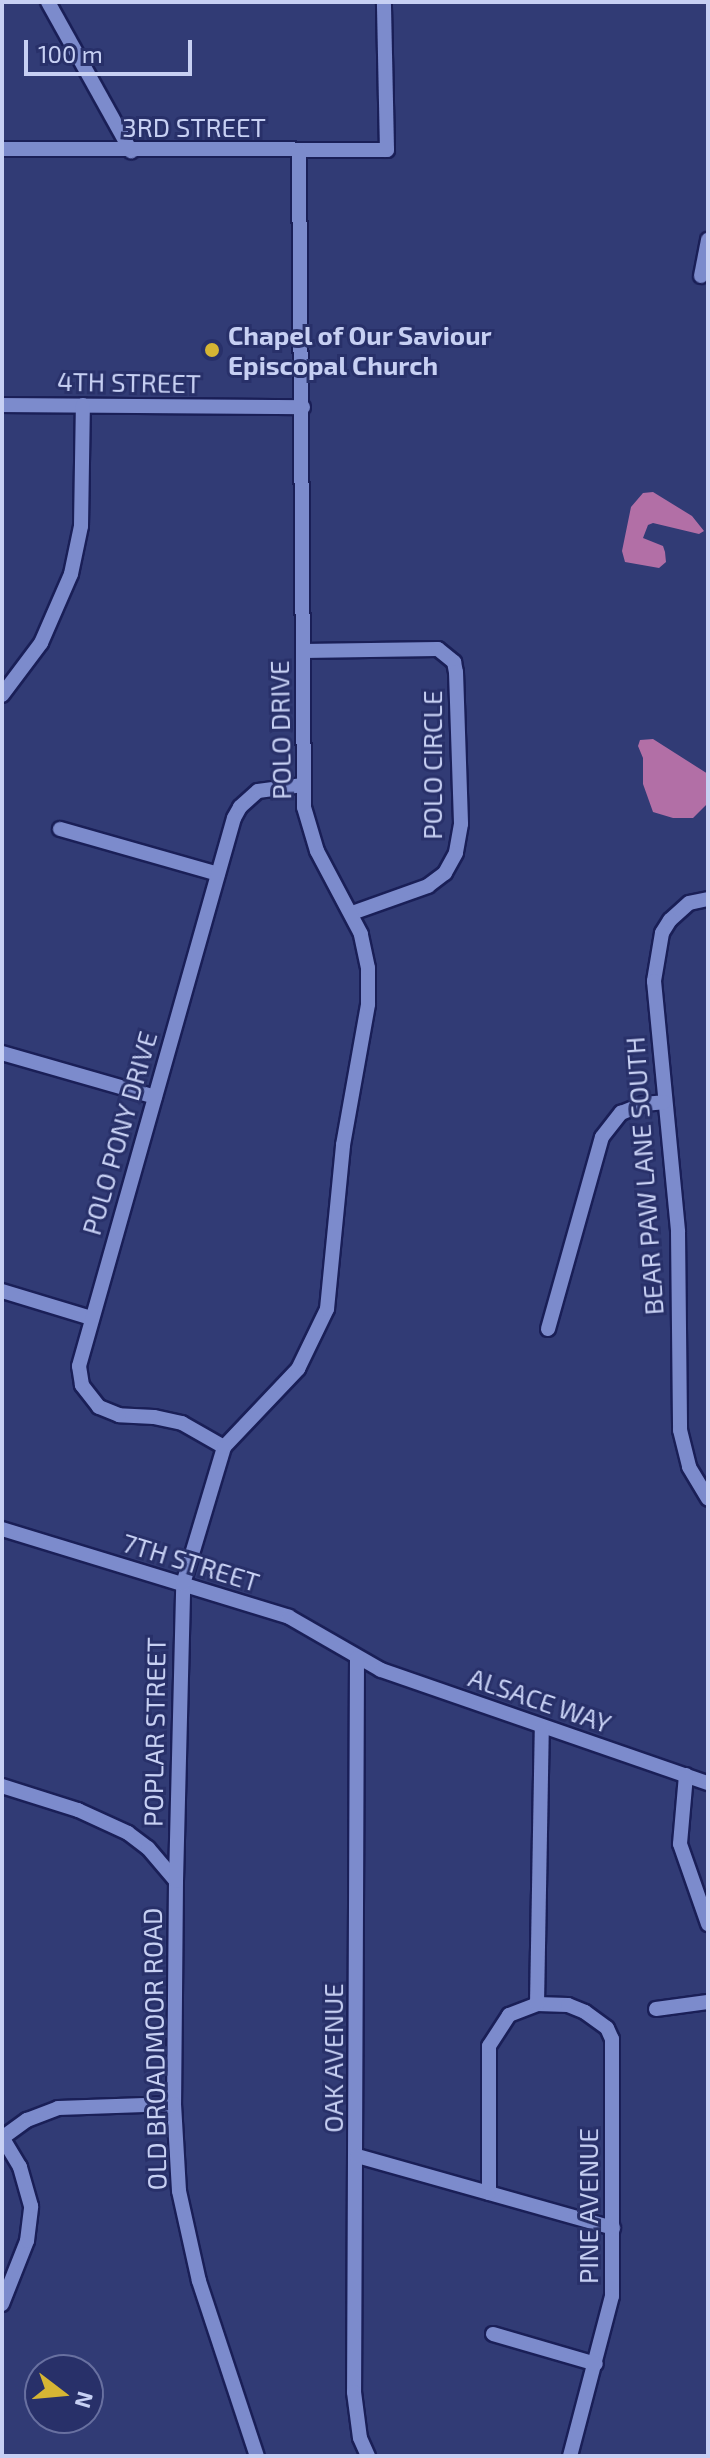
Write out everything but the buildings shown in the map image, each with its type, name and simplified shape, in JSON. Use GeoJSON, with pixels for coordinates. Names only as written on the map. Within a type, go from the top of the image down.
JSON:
{"type":"FeatureCollection","features":[{"type":"Feature","properties":{"kind":"street"},"geometry":{"type":"LineString","coordinates":[[48,2],[131,151]]}},
{"type":"Feature","properties":{"kind":"street","name":"3RD STREET"},"geometry":{"type":"LineString","coordinates":[[2,149],[387,150],[384,2]]}},
{"type":"Feature","properties":{"kind":"street","name":"POLO DRIVE"},"geometry":{"type":"LineString","coordinates":[[183,1584],[224,1447],[298,1369],[327,1309],[343,1145],[368,1004],[366,952],[352,913],[317,851],[306,819],[303,785],[299,151]]}},
{"type":"Feature","properties":{"kind":"street"},"geometry":{"type":"LineString","coordinates":[[701,276],[708,240]]}},
{"type":"Feature","properties":{"kind":"street","name":"4TH STREET"},"geometry":{"type":"LineString","coordinates":[[2,405],[303,407]]}},
{"type":"Feature","properties":{"kind":"street"},"geometry":{"type":"LineString","coordinates":[[2,695],[41,643],[71,574],[81,526],[83,405]]}},
{"type":"Feature","properties":{"kind":"street","name":"POLO CIRCLE"},"geometry":{"type":"LineString","coordinates":[[303,651],[438,649],[454,662],[456,672],[461,824],[456,853],[445,873],[428,886],[352,913]]}},
{"type":"Feature","properties":{"kind":"street","name":"POLO PONY DRIVE"},"geometry":{"type":"LineString","coordinates":[[224,1447],[182,1423],[154,1417],[119,1415],[91,1400],[82,1385],[79,1366],[218,874],[240,807],[268,787],[303,785]]}},
{"type":"Feature","properties":{"kind":"street"},"geometry":{"type":"LineString","coordinates":[[60,829],[218,874]]}},
{"type":"Feature","properties":{"kind":"street","name":"BEAR PAW LANE SOUTH"},"geometry":{"type":"LineString","coordinates":[[708,899],[689,903],[662,933],[657,954],[656,1008],[678,1232],[680,1430],[689,1467],[708,1499]]}},
{"type":"Feature","properties":{"kind":"street"},"geometry":{"type":"LineString","coordinates":[[2,1053],[155,1097]]}},
{"type":"Feature","properties":{"kind":"street"},"geometry":{"type":"LineString","coordinates":[[548,1329],[602,1137],[621,1113],[643,1104],[664,1102]]}},
{"type":"Feature","properties":{"kind":"street"},"geometry":{"type":"LineString","coordinates":[[2,1291],[91,1318]]}},
{"type":"Feature","properties":{"kind":"street","name":"7TH STREET"},"geometry":{"type":"LineString","coordinates":[[2,1529],[289,1617],[318,1630],[357,1658]]}},
{"type":"Feature","properties":{"kind":"street","name":"POPLAR STREET"},"geometry":{"type":"LineString","coordinates":[[176,1881],[183,1584]]}},
{"type":"Feature","properties":{"kind":"street","name":"ALSACE WAY"},"geometry":{"type":"LineString","coordinates":[[357,1658],[542,1728],[708,1783]]}},
{"type":"Feature","properties":{"kind":"street","name":"OAK AVENUE"},"geometry":{"type":"LineString","coordinates":[[357,1658],[354,2392],[360,2438],[368,2456]]}},
{"type":"Feature","properties":{"kind":"street"},"geometry":{"type":"LineString","coordinates":[[489,2193],[489,2046],[509,2015],[537,2004],[542,1728]]}},
{"type":"Feature","properties":{"kind":"street"},"geometry":{"type":"LineString","coordinates":[[686,1775],[680,1844],[708,1924]]}},
{"type":"Feature","properties":{"kind":"street","name":"OLD BROADMOOR ROAD"},"geometry":{"type":"LineString","coordinates":[[2,1786],[78,1810],[128,1833],[148,1848],[176,1881],[174,2104],[184,2222],[257,2456]]}},
{"type":"Feature","properties":{"kind":"street"},"geometry":{"type":"LineString","coordinates":[[656,2009],[708,2002]]}},
{"type":"Feature","properties":{"kind":"street","name":"PINE AVENUE"},"geometry":{"type":"LineString","coordinates":[[537,2004],[568,2005],[585,2012],[607,2028],[612,2039],[612,2296],[570,2456]]}},
{"type":"Feature","properties":{"kind":"street"},"geometry":{"type":"LineString","coordinates":[[2,2304],[27,2241],[31,2206],[20,2167],[2,2138],[27,2120],[58,2108],[174,2104]]}},
{"type":"Feature","properties":{"kind":"street"},"geometry":{"type":"LineString","coordinates":[[357,2156],[613,2228]]}},
{"type":"Feature","properties":{"kind":"street"},"geometry":{"type":"LineString","coordinates":[[493,2334],[596,2364]]}},
{"type":"Feature","properties":{"kind":"shaded area"},"geometry":{"type":"Polygon","coordinates":[[[653,492],[692,516],[704,531],[699,534],[653,523],[648,525],[643,538],[663,546],[665,552],[666,562],[659,568],[625,562],[622,551],[631,507],[643,493],[653,492]]]}},
{"type":"Feature","properties":{"kind":"shaded area"},"geometry":{"type":"Polygon","coordinates":[[[653,739],[708,774],[708,803],[693,818],[673,818],[653,812],[643,784],[643,758],[638,746],[640,740],[653,739]]]}},
{"type":"Feature","properties":{"kind":"place","name":"Chapel of Our Saviour Episcopal Church"},"geometry":{"type":"Point","coordinates":[212,350]}}]}
